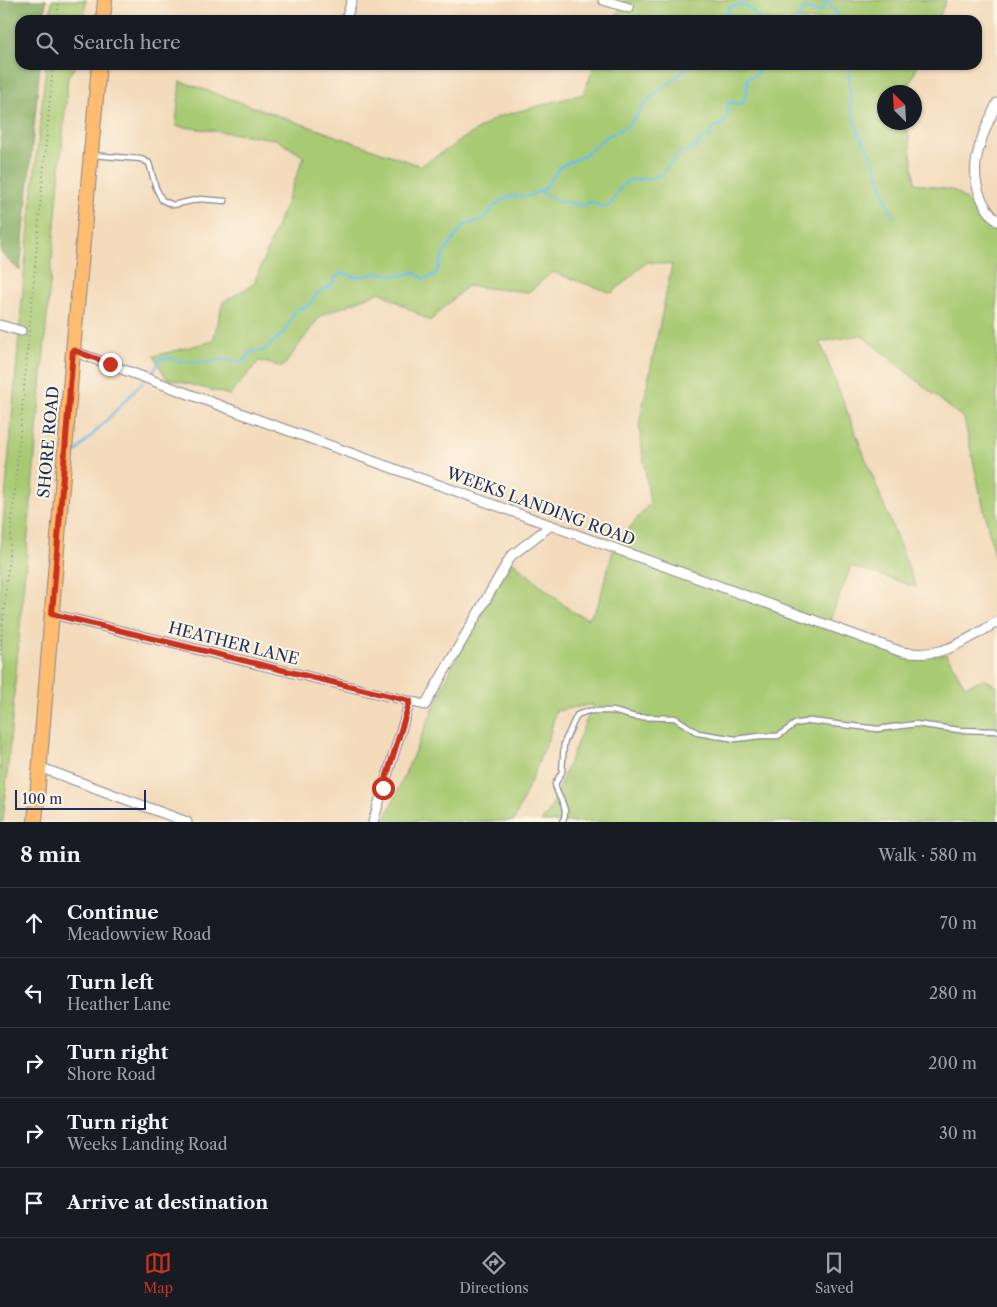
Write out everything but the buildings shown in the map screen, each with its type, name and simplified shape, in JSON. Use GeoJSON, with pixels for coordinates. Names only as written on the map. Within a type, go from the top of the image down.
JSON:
{"type":"FeatureCollection","features":[{"type":"Feature","properties":{"kind":"main road"},"geometry":{"type":"LineString","coordinates":[[104,15],[105,0]]}},
{"type":"Feature","properties":{"kind":"main road","name":"SHORE ROAD"},"geometry":{"type":"LineString","coordinates":[[35,822],[73,350],[99,70]]}},
{"type":"Feature","properties":{"kind":"street"},"geometry":{"type":"LineString","coordinates":[[347,15],[352,0]]}},
{"type":"Feature","properties":{"kind":"street"},"geometry":{"type":"LineString","coordinates":[[603,0],[629,8]]}},
{"type":"Feature","properties":{"kind":"street"},"geometry":{"type":"LineString","coordinates":[[997,103],[980,141],[975,166],[979,193],[984,205],[997,221]]}},
{"type":"Feature","properties":{"kind":"street"},"geometry":{"type":"LineString","coordinates":[[0,325],[21,331]]}},
{"type":"Feature","properties":{"kind":"street","name":"WEEKS LANDING ROAD"},"geometry":{"type":"LineString","coordinates":[[73,350],[550,526],[902,652],[926,654],[946,650],[997,622]]}},
{"type":"Feature","properties":{"kind":"street"},"geometry":{"type":"LineString","coordinates":[[372,822],[410,701],[425,705],[511,556],[550,526]]}},
{"type":"Feature","properties":{"kind":"street","name":"HEATHER LANE"},"geometry":{"type":"LineString","coordinates":[[52,614],[410,701]]}},
{"type":"Feature","properties":{"kind":"street"},"geometry":{"type":"LineString","coordinates":[[39,767],[187,822]]}},
{"type":"Feature","properties":{"kind":"lane"},"geometry":{"type":"LineString","coordinates":[[91,155],[141,159],[149,163],[156,188],[162,200],[173,205],[200,199],[225,201]]}},
{"type":"Feature","properties":{"kind":"lane"},"geometry":{"type":"LineString","coordinates":[[562,822],[566,814],[555,784],[562,772],[562,748],[577,715],[588,711],[620,712],[635,717],[674,718],[698,733],[736,739],[778,736],[796,724],[810,721],[878,729],[916,724],[959,730],[997,731]]}},
{"type":"Feature","properties":{"kind":"path"},"geometry":{"type":"LineString","coordinates":[[58,15],[59,0]]}},
{"type":"Feature","properties":{"kind":"path"},"geometry":{"type":"LineString","coordinates":[[0,655],[53,70]]}},
{"type":"Feature","properties":{"kind":"green space"},"geometry":{"type":"Polygon","coordinates":[[[0,0],[46,0],[44,15],[15,15],[15,70],[40,70],[20,271],[1,253],[0,0]]]}},
{"type":"Feature","properties":{"kind":"green space"},"geometry":{"type":"Polygon","coordinates":[[[52,0],[86,0],[84,15],[50,15],[52,0]]]}},
{"type":"Feature","properties":{"kind":"green space"},"geometry":{"type":"Polygon","coordinates":[[[624,0],[946,0],[940,15],[617,15],[624,0]]]}},
{"type":"Feature","properties":{"kind":"green space"},"geometry":{"type":"Polygon","coordinates":[[[45,70],[73,70],[68,76],[3,822],[0,822],[0,560],[25,265],[45,70]]]}},
{"type":"Feature","properties":{"kind":"green space"},"geometry":{"type":"Polygon","coordinates":[[[593,70],[916,70],[909,85],[877,85],[877,130],[908,130],[915,183],[955,191],[997,227],[997,569],[964,419],[861,335],[820,342],[916,587],[851,566],[828,625],[903,657],[946,654],[965,686],[984,679],[997,686],[997,822],[541,822],[549,812],[593,704],[556,711],[549,737],[514,821],[384,822],[453,664],[512,561],[571,611],[588,619],[598,605],[614,547],[650,503],[639,425],[672,265],[647,262],[612,293],[552,272],[529,292],[467,286],[430,321],[380,292],[320,316],[283,367],[259,361],[230,395],[166,378],[154,356],[213,341],[223,302],[254,284],[304,157],[276,139],[176,126],[180,81],[421,166],[497,117],[583,94],[593,70]]]}},
{"type":"Feature","properties":{"kind":"waterway"},"geometry":{"type":"LineString","coordinates":[[827,0],[838,15]]}},
{"type":"Feature","properties":{"kind":"waterway"},"geometry":{"type":"LineString","coordinates":[[800,15],[803,9],[821,11],[827,0]]}},
{"type":"Feature","properties":{"kind":"waterway"},"geometry":{"type":"LineString","coordinates":[[725,15],[729,8],[741,4],[752,10],[756,15]]}},
{"type":"Feature","properties":{"kind":"waterway"},"geometry":{"type":"LineString","coordinates":[[153,373],[160,359],[168,358],[197,362],[225,359],[237,363],[245,360],[250,352],[264,350],[285,331],[295,310],[310,305],[316,294],[331,285],[336,277],[342,273],[357,277],[380,273],[399,276],[414,272],[424,279],[436,274],[444,253],[463,226],[484,219],[495,205],[508,197],[529,196],[544,189],[560,167],[585,155],[604,138],[629,125],[648,100],[685,70]]}},
{"type":"Feature","properties":{"kind":"waterway"},"geometry":{"type":"LineString","coordinates":[[540,192],[559,202],[583,205],[591,202],[604,207],[610,205],[619,189],[628,181],[652,178],[661,174],[681,152],[697,147],[702,140],[709,138],[713,128],[721,125],[728,114],[727,104],[730,102],[739,105],[742,103],[746,94],[747,79],[757,74],[757,70]]}},
{"type":"Feature","properties":{"kind":"waterway"},"geometry":{"type":"LineString","coordinates":[[849,70],[854,121],[863,142],[870,152],[893,217]]}},
{"type":"Feature","properties":{"kind":"waterway"},"geometry":{"type":"LineString","coordinates":[[75,453],[143,382]]}},
{"type":"Feature","properties":{"kind":"route"},"geometry":{"type":"LineString","coordinates":[[110,364],[73,350],[52,614],[410,701],[383,788]]}}]}
